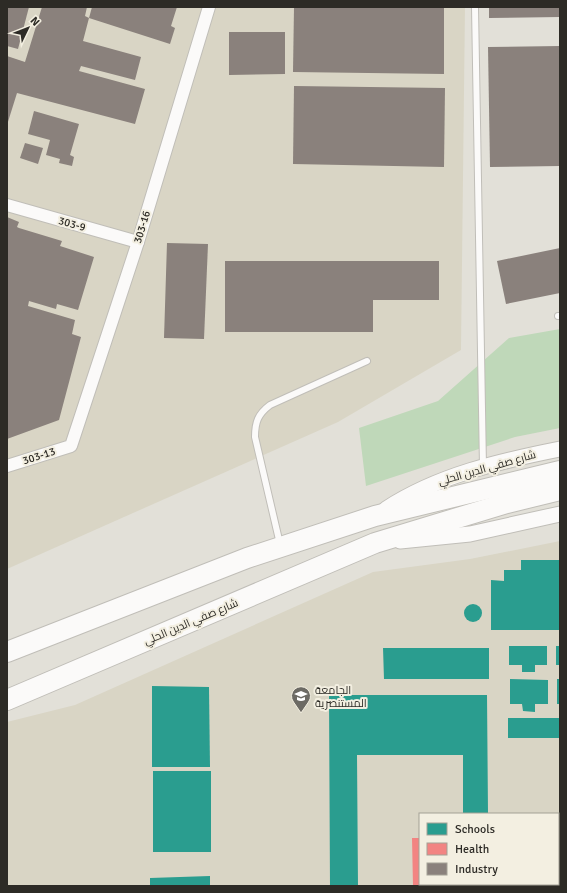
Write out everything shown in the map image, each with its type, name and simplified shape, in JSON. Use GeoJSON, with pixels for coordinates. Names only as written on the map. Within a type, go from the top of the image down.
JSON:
{"type":"FeatureCollection","features":[{"type":"Feature","properties":{"kind":"main road"},"geometry":{"type":"LineString","coordinates":[[503,494],[560,471]]}},
{"type":"Feature","properties":{"kind":"main road"},"geometry":{"type":"LineString","coordinates":[[503,494],[560,490]]}},
{"type":"Feature","properties":{"kind":"main road","name":"شارع صفي الدين الحلي"},"geometry":{"type":"LineString","coordinates":[[7,652],[247,558],[375,516],[503,494]]}},
{"type":"Feature","properties":{"kind":"main road","name":"شارع صفي الدين الحلي"},"geometry":{"type":"LineString","coordinates":[[7,700],[375,543],[503,494]]}},
{"type":"Feature","properties":{"kind":"street","name":"303-16"},"geometry":{"type":"LineString","coordinates":[[71,446],[138,242],[209,7]]}},
{"type":"Feature","properties":{"kind":"street","name":"303-9"},"geometry":{"type":"LineString","coordinates":[[7,206],[138,242]]}},
{"type":"Feature","properties":{"kind":"street","name":"303-13"},"geometry":{"type":"LineString","coordinates":[[7,466],[71,446]]}},
{"type":"Feature","properties":{"kind":"street","name":"شارع صفي الدين الحلي"},"geometry":{"type":"LineString","coordinates":[[375,516],[425,487],[443,479],[560,449]]}},
{"type":"Feature","properties":{"kind":"street","name":"شارع صفي الدين الحلي"},"geometry":{"type":"LineString","coordinates":[[375,543],[431,539],[470,534],[560,514]]}},
{"type":"Feature","properties":{"kind":"lane"},"geometry":{"type":"LineString","coordinates":[[475,7],[483,468]]}},
{"type":"Feature","properties":{"kind":"lane"},"geometry":{"type":"LineString","coordinates":[[280,547],[255,437],[258,416],[270,405],[367,361]]}},
{"type":"Feature","properties":{"kind":"shaded area"},"geometry":{"type":"Polygon","coordinates":[[[7,7],[465,7],[461,350],[338,422],[7,569],[7,7]]]}},
{"type":"Feature","properties":{"kind":"shaded area","name":"الجامعة المستنصرية"},"geometry":{"type":"Polygon","coordinates":[[[560,541],[560,886],[7,886],[7,722],[75,705],[373,572],[470,559],[560,541]]]}},
{"type":"Feature","properties":{"kind":"green space"},"geometry":{"type":"Polygon","coordinates":[[[560,329],[560,428],[515,437],[366,486],[359,428],[438,401],[509,338],[560,329]]]}},
{"type":"Feature","properties":{"kind":"building: Schools"},"geometry":{"type":"Polygon","coordinates":[[[521,560],[560,560],[560,630],[491,630],[491,580],[504,581],[504,570],[521,570],[521,560]]]}},
{"type":"Feature","properties":{"kind":"building: Schools"},"geometry":{"type":"Polygon","coordinates":[[[473,604],[479,607],[482,613],[479,619],[473,622],[467,619],[464,613],[467,607],[473,604]]]}},
{"type":"Feature","properties":{"kind":"building: Schools"},"geometry":{"type":"Polygon","coordinates":[[[509,646],[547,646],[547,665],[535,665],[535,672],[522,672],[522,665],[509,665],[509,646]]]}},
{"type":"Feature","properties":{"kind":"building: Schools"},"geometry":{"type":"Polygon","coordinates":[[[556,646],[560,646],[560,665],[556,665],[556,646]]]}},
{"type":"Feature","properties":{"kind":"building: Schools"},"geometry":{"type":"Polygon","coordinates":[[[383,648],[489,648],[489,679],[384,679],[383,648]]]}},
{"type":"Feature","properties":{"kind":"building: Schools"},"geometry":{"type":"Polygon","coordinates":[[[510,679],[548,680],[548,704],[535,704],[535,712],[523,711],[522,704],[510,704],[510,679]]]}},
{"type":"Feature","properties":{"kind":"building: Schools"},"geometry":{"type":"Polygon","coordinates":[[[557,679],[560,679],[560,704],[557,704],[557,679]]]}},
{"type":"Feature","properties":{"kind":"building: Schools"},"geometry":{"type":"Polygon","coordinates":[[[152,686],[209,687],[210,767],[152,767],[152,686]]]}},
{"type":"Feature","properties":{"kind":"building: Schools"},"geometry":{"type":"Polygon","coordinates":[[[329,695],[487,695],[488,813],[463,813],[463,755],[357,755],[358,886],[330,886],[329,695]]]}},
{"type":"Feature","properties":{"kind":"building: Schools"},"geometry":{"type":"Polygon","coordinates":[[[508,718],[560,718],[560,738],[508,738],[508,718]]]}},
{"type":"Feature","properties":{"kind":"building: Schools"},"geometry":{"type":"Polygon","coordinates":[[[153,771],[211,771],[211,852],[153,852],[153,771]]]}},
{"type":"Feature","properties":{"kind":"building: Schools"},"geometry":{"type":"Polygon","coordinates":[[[210,876],[210,886],[150,886],[150,878],[210,876]]]}},
{"type":"Feature","properties":{"kind":"building: Health"},"geometry":{"type":"Polygon","coordinates":[[[412,838],[419,838],[419,885],[436,886],[413,886],[412,838]]]}},
{"type":"Feature","properties":{"kind":"building: Health"},"geometry":{"type":"Polygon","coordinates":[[[560,840],[560,886],[541,886],[559,885],[560,840]]]}},
{"type":"Feature","properties":{"kind":"building: Industry"},"geometry":{"type":"Polygon","coordinates":[[[7,7],[29,7],[18,49],[7,46],[7,7]]]}},
{"type":"Feature","properties":{"kind":"building: Industry"},"geometry":{"type":"Polygon","coordinates":[[[42,7],[87,7],[85,16],[89,18],[83,41],[141,57],[135,80],[81,66],[79,71],[145,89],[135,124],[17,93],[7,125],[7,56],[25,62],[42,7]]]}},
{"type":"Feature","properties":{"kind":"building: Industry"},"geometry":{"type":"Polygon","coordinates":[[[92,7],[177,7],[171,26],[175,28],[170,44],[89,18],[92,7]]]}},
{"type":"Feature","properties":{"kind":"building: Industry"},"geometry":{"type":"Polygon","coordinates":[[[294,7],[444,7],[444,74],[293,72],[294,7]]]}},
{"type":"Feature","properties":{"kind":"building: Industry"},"geometry":{"type":"Polygon","coordinates":[[[489,7],[560,7],[560,17],[489,18],[489,7]]]}},
{"type":"Feature","properties":{"kind":"building: Industry"},"geometry":{"type":"Polygon","coordinates":[[[229,32],[285,32],[285,74],[229,75],[229,32]]]}},
{"type":"Feature","properties":{"kind":"building: Industry"},"geometry":{"type":"Polygon","coordinates":[[[560,46],[560,166],[490,167],[488,47],[560,46]]]}},
{"type":"Feature","properties":{"kind":"building: Industry"},"geometry":{"type":"Polygon","coordinates":[[[294,86],[445,88],[444,167],[293,164],[294,86]]]}},
{"type":"Feature","properties":{"kind":"building: Industry"},"geometry":{"type":"Polygon","coordinates":[[[34,111],[79,124],[70,155],[74,157],[72,166],[59,163],[60,159],[46,155],[50,140],[28,134],[34,111]]]}},
{"type":"Feature","properties":{"kind":"building: Industry"},"geometry":{"type":"Polygon","coordinates":[[[25,143],[43,148],[38,164],[20,158],[25,143]]]}},
{"type":"Feature","properties":{"kind":"building: Industry"},"geometry":{"type":"Polygon","coordinates":[[[7,217],[19,222],[17,227],[19,228],[62,241],[60,246],[94,257],[78,310],[57,304],[56,309],[29,301],[28,306],[75,320],[72,334],[81,337],[59,420],[7,439],[7,217]]]}},
{"type":"Feature","properties":{"kind":"building: Industry"},"geometry":{"type":"Polygon","coordinates":[[[167,243],[208,244],[204,339],[164,338],[167,243]]]}},
{"type":"Feature","properties":{"kind":"building: Industry"},"geometry":{"type":"Polygon","coordinates":[[[560,248],[560,293],[506,304],[497,261],[560,248]]]}},
{"type":"Feature","properties":{"kind":"building: Industry"},"geometry":{"type":"Polygon","coordinates":[[[225,261],[439,261],[439,300],[373,300],[373,332],[225,332],[225,261]]]}},
{"type":"Feature","properties":{"kind":"place","name":"الجامعة المستنصرية"},"geometry":{"type":"Point","coordinates":[301,713]}}]}
